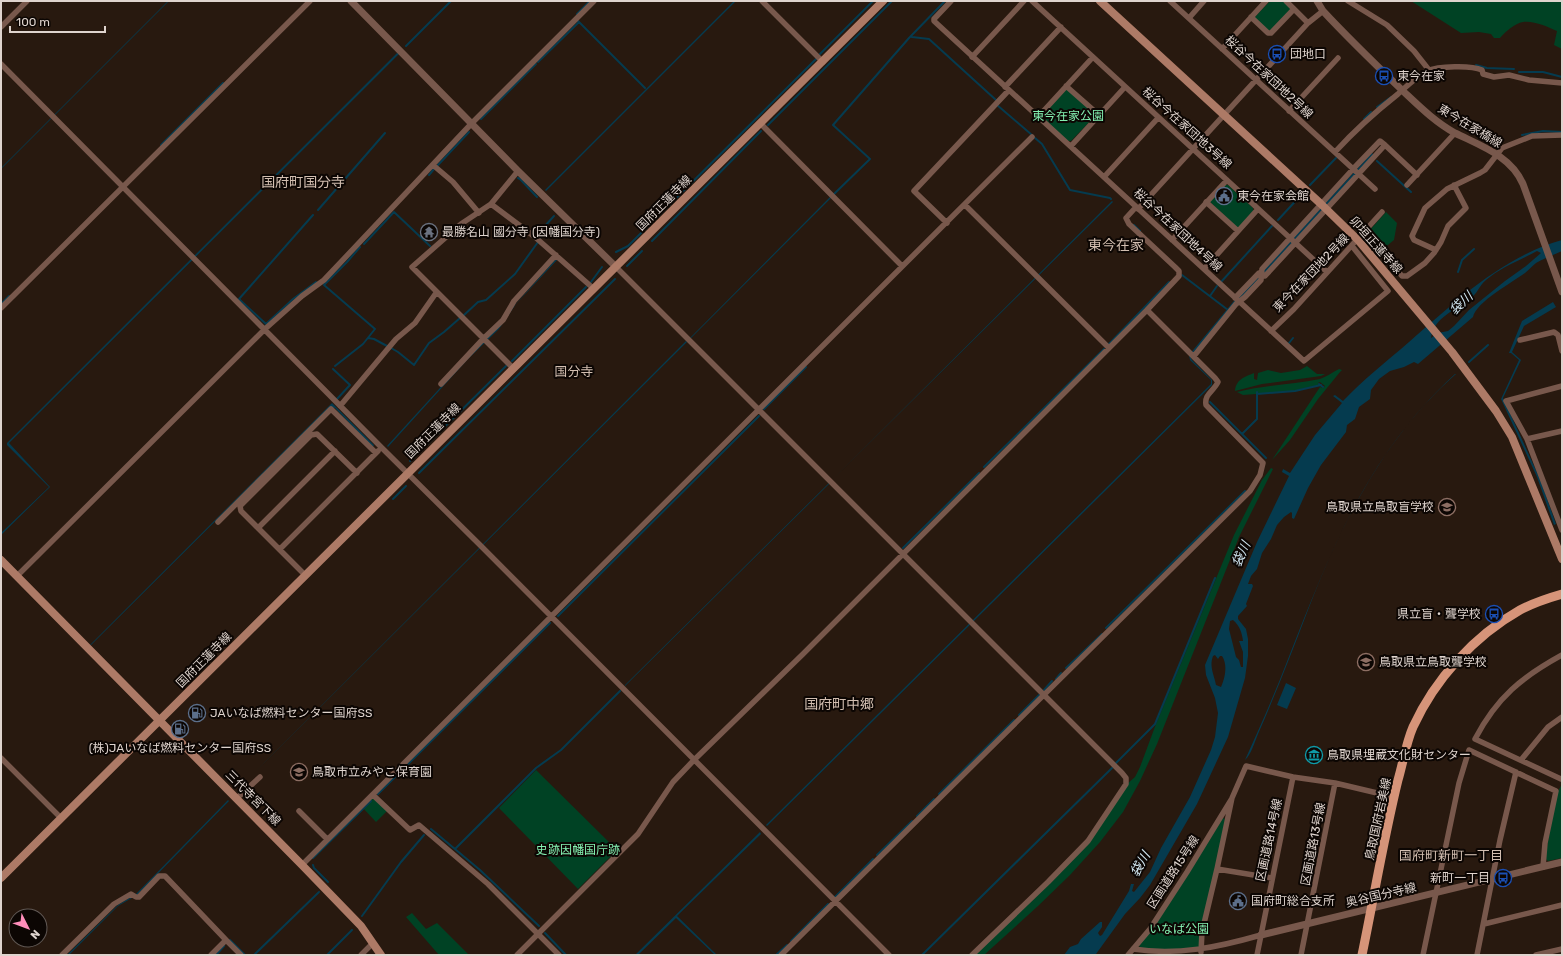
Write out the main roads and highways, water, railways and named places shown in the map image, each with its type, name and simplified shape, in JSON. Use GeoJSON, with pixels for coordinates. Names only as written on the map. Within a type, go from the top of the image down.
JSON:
{"type":"FeatureCollection","features":[{"type":"Feature","properties":{"kind":"main road","name":"国府正蓮寺線"},"geometry":{"type":"LineString","coordinates":[[1,878],[884,1]]}},
{"type":"Feature","properties":{"kind":"main road","name":"卯垣正蓮寺線"},"geometry":{"type":"LineString","coordinates":[[1100,1],[1324,207],[1452,352],[1499,415],[1512,437],[1562,558]]}},
{"type":"Feature","properties":{"kind":"main road","name":"三代寺宮下線"},"geometry":{"type":"LineString","coordinates":[[1,560],[237,798],[361,926],[381,955]]}},
{"type":"Feature","properties":{"kind":"main road","name":"鳥取国府岩美線"},"geometry":{"type":"LineString","coordinates":[[1362,955],[1394,797],[1412,728],[1442,678],[1459,658],[1478,640],[1526,608],[1562,594]]}},
{"type":"Feature","properties":{"kind":"water"},"geometry":{"type":"Polygon","coordinates":[[[169,1],[1,169],[1,168],[169,1]]]}},
{"type":"Feature","properties":{"kind":"water"},"geometry":{"type":"Polygon","coordinates":[[[734,1],[736,1],[546,191],[545,190],[734,1]]]}},
{"type":"Feature","properties":{"kind":"water"},"geometry":{"type":"Polygon","coordinates":[[[397,53],[399,54],[9,443],[50,487],[1,535],[1,533],[49,487],[7,445],[7,443],[397,53]]]}},
{"type":"Feature","properties":{"kind":"water"},"geometry":{"type":"Polygon","coordinates":[[[1372,153],[1374,155],[1190,356],[1192,360],[1212,380],[1212,385],[767,826],[766,825],[1211,384],[1211,380],[1190,360],[1189,355],[1233,302],[1372,153]]]}},
{"type":"Feature","properties":{"kind":"water"},"geometry":{"type":"Polygon","coordinates":[[[831,196],[832,197],[690,338],[831,196]]]}},
{"type":"Feature","properties":{"kind":"water"},"geometry":{"type":"Polygon","coordinates":[[[1112,201],[1113,202],[833,479],[1112,201]]]}},
{"type":"Feature","properties":{"kind":"water","name":"袋川"},"geometry":{"type":"Polygon","coordinates":[[[1562,240],[1562,251],[1536,263],[1525,273],[1488,299],[1476,311],[1473,317],[1418,364],[1414,362],[1390,371],[1379,379],[1371,390],[1370,399],[1359,407],[1355,419],[1347,425],[1346,432],[1321,465],[1308,488],[1294,519],[1292,518],[1291,512],[1277,525],[1271,539],[1262,553],[1257,569],[1251,576],[1248,584],[1252,584],[1253,586],[1246,604],[1247,606],[1238,616],[1238,619],[1246,629],[1248,639],[1248,656],[1245,678],[1228,737],[1197,804],[1150,885],[1125,914],[1096,954],[1064,955],[1070,947],[1078,944],[1081,939],[1100,922],[1102,922],[1102,927],[1098,933],[1100,936],[1102,935],[1129,891],[1131,884],[1134,884],[1132,891],[1134,892],[1150,872],[1161,848],[1190,797],[1211,750],[1215,737],[1218,713],[1215,698],[1206,675],[1205,665],[1257,542],[1289,476],[1282,472],[1283,469],[1290,473],[1315,435],[1342,403],[1333,396],[1335,395],[1343,401],[1375,371],[1480,282],[1519,257],[1562,240]],[[1537,251],[1492,275],[1473,296],[1441,319],[1436,325],[1431,338],[1438,333],[1448,331],[1469,310],[1541,253],[1537,251]],[[1233,620],[1230,621],[1229,629],[1236,657],[1239,660],[1241,667],[1243,667],[1243,652],[1239,641],[1243,641],[1241,632],[1233,620]],[[1215,655],[1213,656],[1213,674],[1216,685],[1221,687],[1225,676],[1225,663],[1222,656],[1218,659],[1215,655]]]}},
{"type":"Feature","properties":{"kind":"water"},"geometry":{"type":"Polygon","coordinates":[[[556,259],[557,260],[516,304],[499,329],[468,359],[388,447],[387,446],[556,259]]]}},
{"type":"Feature","properties":{"kind":"water"},"geometry":{"type":"Polygon","coordinates":[[[1553,302],[1556,307],[1524,326],[1512,352],[1521,360],[1503,398],[1540,479],[1556,524],[1554,525],[1537,477],[1501,399],[1519,360],[1509,353],[1522,321],[1553,302]]]}},
{"type":"Feature","properties":{"kind":"water"},"geometry":{"type":"Polygon","coordinates":[[[686,341],[687,342],[237,790],[686,341]]]}},
{"type":"Feature","properties":{"kind":"water"},"geometry":{"type":"Polygon","coordinates":[[[332,403],[374,445],[373,447],[335,408],[330,407],[90,645],[332,403]]]}},
{"type":"Feature","properties":{"kind":"water"},"geometry":{"type":"Polygon","coordinates":[[[829,484],[625,686],[625,685],[829,484]]]}},
{"type":"Feature","properties":{"kind":"water"},"geometry":{"type":"Polygon","coordinates":[[[1333,550],[1253,748],[1245,760],[1273,697],[1320,580],[1333,550]]]}},
{"type":"Feature","properties":{"kind":"water"},"geometry":{"type":"Polygon","coordinates":[[[1286,683],[1296,688],[1287,709],[1277,705],[1286,683]]]}},
{"type":"Feature","properties":{"kind":"water"},"geometry":{"type":"Polygon","coordinates":[[[228,800],[229,801],[137,895],[118,906],[69,955],[67,955],[118,905],[136,894],[228,800]]]}},
{"type":"Feature","properties":{"kind":"water"},"geometry":{"type":"Polygon","coordinates":[[[760,832],[761,834],[677,916],[717,955],[715,955],[676,918],[638,955],[635,955],[760,832]]]}},
{"type":"Feature","properties":{"kind":"waterway"},"geometry":{"type":"LineString","coordinates":[[406,46],[451,1]]}},
{"type":"Feature","properties":{"kind":"waterway"},"geometry":{"type":"LineString","coordinates":[[577,14],[590,1]]}},
{"type":"Feature","properties":{"kind":"waterway"},"geometry":{"type":"LineString","coordinates":[[820,54],[873,1]]}},
{"type":"Feature","properties":{"kind":"waterway"},"geometry":{"type":"LineString","coordinates":[[768,125],[892,1]]}},
{"type":"Feature","properties":{"kind":"waterway"},"geometry":{"type":"LineString","coordinates":[[834,194],[870,159],[833,125],[909,38],[945,1]]}},
{"type":"Feature","properties":{"kind":"waterway"},"geometry":{"type":"LineString","coordinates":[[578,21],[645,88]]}},
{"type":"Feature","properties":{"kind":"waterway"},"geometry":{"type":"LineString","coordinates":[[538,62],[579,22]]}},
{"type":"Feature","properties":{"kind":"waterway"},"geometry":{"type":"LineString","coordinates":[[912,37],[929,39],[996,100]]}},
{"type":"Feature","properties":{"kind":"waterway"},"geometry":{"type":"LineString","coordinates":[[616,252],[628,246],[816,59]]}},
{"type":"Feature","properties":{"kind":"waterway"},"geometry":{"type":"LineString","coordinates":[[481,119],[536,64]]}},
{"type":"Feature","properties":{"kind":"waterway"},"geometry":{"type":"LineString","coordinates":[[1476,65],[1487,68],[1514,69]]}},
{"type":"Feature","properties":{"kind":"waterway"},"geometry":{"type":"LineString","coordinates":[[1519,72],[1543,72],[1562,77]]}},
{"type":"Feature","properties":{"kind":"waterway"},"geometry":{"type":"LineString","coordinates":[[161,145],[223,83]]}},
{"type":"Feature","properties":{"kind":"waterway"},"geometry":{"type":"LineString","coordinates":[[1377,107],[1391,97]]}},
{"type":"Feature","properties":{"kind":"waterway"},"geometry":{"type":"LineString","coordinates":[[997,105],[1032,135]]}},
{"type":"Feature","properties":{"kind":"waterway"},"geometry":{"type":"LineString","coordinates":[[1364,119],[1371,112]]}},
{"type":"Feature","properties":{"kind":"waterway"},"geometry":{"type":"LineString","coordinates":[[652,241],[761,131]]}},
{"type":"Feature","properties":{"kind":"waterway"},"geometry":{"type":"LineString","coordinates":[[1522,135],[1543,131],[1562,132]]}},
{"type":"Feature","properties":{"kind":"waterway"},"geometry":{"type":"LineString","coordinates":[[438,165],[469,132]]}},
{"type":"Feature","properties":{"kind":"waterway"},"geometry":{"type":"LineString","coordinates":[[318,210],[385,133]]}},
{"type":"Feature","properties":{"kind":"waterway"},"geometry":{"type":"LineString","coordinates":[[1035,138],[1042,144],[1070,190],[1111,199]]}},
{"type":"Feature","properties":{"kind":"waterway"},"geometry":{"type":"LineString","coordinates":[[1310,185],[1336,158]]}},
{"type":"Feature","properties":{"kind":"waterway"},"geometry":{"type":"LineString","coordinates":[[1377,161],[1411,192]]}},
{"type":"Feature","properties":{"kind":"waterway"},"geometry":{"type":"LineString","coordinates":[[429,175],[434,169]]}},
{"type":"Feature","properties":{"kind":"waterway"},"geometry":{"type":"LineString","coordinates":[[518,178],[537,197]]}},
{"type":"Feature","properties":{"kind":"waterway"},"geometry":{"type":"LineString","coordinates":[[1278,220],[1302,194]]}},
{"type":"Feature","properties":{"kind":"waterway"},"geometry":{"type":"LineString","coordinates":[[364,244],[394,212],[430,246]]}},
{"type":"Feature","properties":{"kind":"waterway"},"geometry":{"type":"LineString","coordinates":[[313,215],[239,299],[266,324],[293,299],[316,282]]}},
{"type":"Feature","properties":{"kind":"waterway"},"geometry":{"type":"LineString","coordinates":[[540,239],[544,227],[554,216]]}},
{"type":"Feature","properties":{"kind":"waterway"},"geometry":{"type":"LineString","coordinates":[[1134,225],[1140,231]]}},
{"type":"Feature","properties":{"kind":"waterway"},"geometry":{"type":"LineString","coordinates":[[1221,282],[1272,226]]}},
{"type":"Feature","properties":{"kind":"waterway"},"geometry":{"type":"LineString","coordinates":[[463,316],[478,302],[486,300],[515,274],[538,242]]}},
{"type":"Feature","properties":{"kind":"waterway"},"geometry":{"type":"LineString","coordinates":[[335,366],[363,344],[375,329],[324,285],[360,247]]}},
{"type":"Feature","properties":{"kind":"waterway"},"geometry":{"type":"LineString","coordinates":[[1458,272],[1462,260],[1474,249]]}},
{"type":"Feature","properties":{"kind":"waterway"},"geometry":{"type":"LineString","coordinates":[[627,266],[642,251]]}},
{"type":"Feature","properties":{"kind":"waterway"},"geometry":{"type":"LineString","coordinates":[[591,282],[602,267]]}},
{"type":"Feature","properties":{"kind":"waterway"},"geometry":{"type":"LineString","coordinates":[[1182,275],[1228,310]]}},
{"type":"Feature","properties":{"kind":"waterway"},"geometry":{"type":"LineString","coordinates":[[419,473],[615,279]]}},
{"type":"Feature","properties":{"kind":"waterway"},"geometry":{"type":"LineString","coordinates":[[1109,344],[1169,282]]}},
{"type":"Feature","properties":{"kind":"waterway"},"geometry":{"type":"LineString","coordinates":[[1210,296],[1217,286]]}},
{"type":"Feature","properties":{"kind":"waterway"},"geometry":{"type":"LineString","coordinates":[[512,361],[586,287]]}},
{"type":"Feature","properties":{"kind":"waterway"},"geometry":{"type":"LineString","coordinates":[[1,304],[9,296]]}},
{"type":"Feature","properties":{"kind":"waterway"},"geometry":{"type":"LineString","coordinates":[[391,348],[414,365],[429,343],[460,318]]}},
{"type":"Feature","properties":{"kind":"waterway"},"geometry":{"type":"LineString","coordinates":[[368,338],[374,339],[387,346]]}},
{"type":"Feature","properties":{"kind":"waterway"},"geometry":{"type":"LineString","coordinates":[[1289,343],[1293,338]]}},
{"type":"Feature","properties":{"kind":"waterway"},"geometry":{"type":"LineString","coordinates":[[1469,362],[1488,345]]}},
{"type":"Feature","properties":{"kind":"waterway"},"geometry":{"type":"LineString","coordinates":[[984,467],[1104,349]]}},
{"type":"Feature","properties":{"kind":"waterway"},"geometry":{"type":"LineString","coordinates":[[410,461],[506,366]]}},
{"type":"Feature","properties":{"kind":"waterway"},"geometry":{"type":"LineString","coordinates":[[764,409],[806,367]]}},
{"type":"Feature","properties":{"kind":"waterway"},"geometry":{"type":"LineString","coordinates":[[333,369],[350,385],[337,399]]}},
{"type":"Feature","properties":{"kind":"waterway"},"geometry":{"type":"LineString","coordinates":[[1319,384],[1323,387]]}},
{"type":"Feature","properties":{"kind":"waterway"},"geometry":{"type":"LineString","coordinates":[[1257,394],[1295,391],[1321,385]]}},
{"type":"Feature","properties":{"kind":"waterway"},"geometry":{"type":"LineString","coordinates":[[1242,434],[1257,419],[1257,392]]}},
{"type":"Feature","properties":{"kind":"waterway"},"geometry":{"type":"LineString","coordinates":[[1210,402],[1266,458]]}},
{"type":"Feature","properties":{"kind":"waterway"},"geometry":{"type":"LineString","coordinates":[[558,616],[759,416]]}},
{"type":"Feature","properties":{"kind":"waterway"},"geometry":{"type":"LineString","coordinates":[[903,548],[979,473]]}},
{"type":"Feature","properties":{"kind":"waterway"},"geometry":{"type":"LineString","coordinates":[[393,499],[406,486]]}},
{"type":"Feature","properties":{"kind":"waterway"},"geometry":{"type":"LineString","coordinates":[[1106,628],[1245,491]]}},
{"type":"Feature","properties":{"kind":"waterway"},"geometry":{"type":"LineString","coordinates":[[1115,764],[1155,724],[1215,578]]}},
{"type":"Feature","properties":{"kind":"waterway"},"geometry":{"type":"LineString","coordinates":[[378,794],[550,623]]}},
{"type":"Feature","properties":{"kind":"waterway"},"geometry":{"type":"LineString","coordinates":[[1066,668],[1102,634]]}},
{"type":"Feature","properties":{"kind":"waterway"},"geometry":{"type":"LineString","coordinates":[[1056,679],[1061,673]]}},
{"type":"Feature","properties":{"kind":"waterway"},"geometry":{"type":"LineString","coordinates":[[1044,690],[1052,681]]}},
{"type":"Feature","properties":{"kind":"waterway"},"geometry":{"type":"LineString","coordinates":[[455,849],[536,768],[561,750],[620,691]]}},
{"type":"Feature","properties":{"kind":"waterway"},"geometry":{"type":"LineString","coordinates":[[1019,715],[1039,695]]}},
{"type":"Feature","properties":{"kind":"waterway"},"geometry":{"type":"LineString","coordinates":[[939,794],[1014,720]]}},
{"type":"Feature","properties":{"kind":"waterway"},"geometry":{"type":"LineString","coordinates":[[922,955],[1112,768]]}},
{"type":"Feature","properties":{"kind":"waterway"},"geometry":{"type":"LineString","coordinates":[[917,816],[934,799]]}},
{"type":"Feature","properties":{"kind":"waterway"},"geometry":{"type":"LineString","coordinates":[[313,858],[371,801]]}},
{"type":"Feature","properties":{"kind":"waterway"},"geometry":{"type":"LineString","coordinates":[[877,855],[912,821]]}},
{"type":"Feature","properties":{"kind":"waterway"},"geometry":{"type":"LineString","coordinates":[[431,829],[480,870],[539,926]]}},
{"type":"Feature","properties":{"kind":"waterway"},"geometry":{"type":"LineString","coordinates":[[362,916],[401,862],[424,835]]}},
{"type":"Feature","properties":{"kind":"waterway"},"geometry":{"type":"LineString","coordinates":[[835,897],[873,859]]}},
{"type":"Feature","properties":{"kind":"waterway"},"geometry":{"type":"LineString","coordinates":[[313,865],[314,868],[328,882]]}},
{"type":"Feature","properties":{"kind":"waterway"},"geometry":{"type":"LineString","coordinates":[[254,955],[319,892]]}},
{"type":"Feature","properties":{"kind":"waterway"},"geometry":{"type":"LineString","coordinates":[[791,941],[828,904]]}},
{"type":"Feature","properties":{"kind":"waterway"},"geometry":{"type":"LineString","coordinates":[[327,955],[352,930]]}},
{"type":"Feature","properties":{"kind":"waterway"},"geometry":{"type":"LineString","coordinates":[[545,933],[566,955]]}},
{"type":"Feature","properties":{"kind":"waterway"},"geometry":{"type":"LineString","coordinates":[[230,940],[245,955]]}},
{"type":"Feature","properties":{"kind":"waterway"},"geometry":{"type":"LineString","coordinates":[[776,955],[787,945]]}},
{"type":"Feature","properties":{"kind":"waterway"},"geometry":{"type":"LineString","coordinates":[[216,955],[224,946]]}},
{"type":"Feature","properties":{"kind":"place","name":"団地口"},"geometry":{"type":"Point","coordinates":[1277,54]}},
{"type":"Feature","properties":{"kind":"place","name":"東今在家"},"geometry":{"type":"Point","coordinates":[1384,76]}},
{"type":"Feature","properties":{"kind":"place","name":"東今在家会館"},"geometry":{"type":"Point","coordinates":[1224,196]}},
{"type":"Feature","properties":{"kind":"place","name":"最勝名山 國分寺 (因幡国分寺)"},"geometry":{"type":"Point","coordinates":[429,232]}},
{"type":"Feature","properties":{"kind":"place","name":"鳥取県立鳥取盲学校"},"geometry":{"type":"Point","coordinates":[1447,507]}},
{"type":"Feature","properties":{"kind":"place","name":"県立盲・聾学校"},"geometry":{"type":"Point","coordinates":[1494,614]}},
{"type":"Feature","properties":{"kind":"place","name":"鳥取県立鳥取聾学校"},"geometry":{"type":"Point","coordinates":[1366,662]}},
{"type":"Feature","properties":{"kind":"place","name":"JAいなば燃料センター国府SS"},"geometry":{"type":"Point","coordinates":[197,713]}},
{"type":"Feature","properties":{"kind":"place","name":"(株)JAいなば燃料センター国府SS"},"geometry":{"type":"Point","coordinates":[180,729]}},
{"type":"Feature","properties":{"kind":"place","name":"鳥取県埋蔵文化財センター"},"geometry":{"type":"Point","coordinates":[1314,755]}},
{"type":"Feature","properties":{"kind":"place","name":"鳥取市立みやこ保育園"},"geometry":{"type":"Point","coordinates":[299,772]}},
{"type":"Feature","properties":{"kind":"place","name":"新町一丁目"},"geometry":{"type":"Point","coordinates":[1503,878]}},
{"type":"Feature","properties":{"kind":"place","name":"国府町総合支所"},"geometry":{"type":"Point","coordinates":[1238,901]}},
{"type":"Feature","properties":{"kind":"district","name":"国府町国分寺"},"geometry":{"type":"Point","coordinates":[303,182]}},
{"type":"Feature","properties":{"kind":"district","name":"東今在家"},"geometry":{"type":"Point","coordinates":[1116,245]}},
{"type":"Feature","properties":{"kind":"district","name":"国分寺"},"geometry":{"type":"Point","coordinates":[574,371]}},
{"type":"Feature","properties":{"kind":"district","name":"国府町中郷"},"geometry":{"type":"Point","coordinates":[839,704]}},
{"type":"Feature","properties":{"kind":"district","name":"国府町新町一丁目"},"geometry":{"type":"Point","coordinates":[1451,855]}},
{"type":"Feature","properties":{"kind":"park label","name":"東今在家公園"},"geometry":{"type":"Point","coordinates":[1068,116]}},
{"type":"Feature","properties":{"kind":"park label","name":"史跡因幡国庁跡"},"geometry":{"type":"Point","coordinates":[578,850]}},
{"type":"Feature","properties":{"kind":"park label","name":"いなば公園"},"geometry":{"type":"Point","coordinates":[1179,929]}}]}
